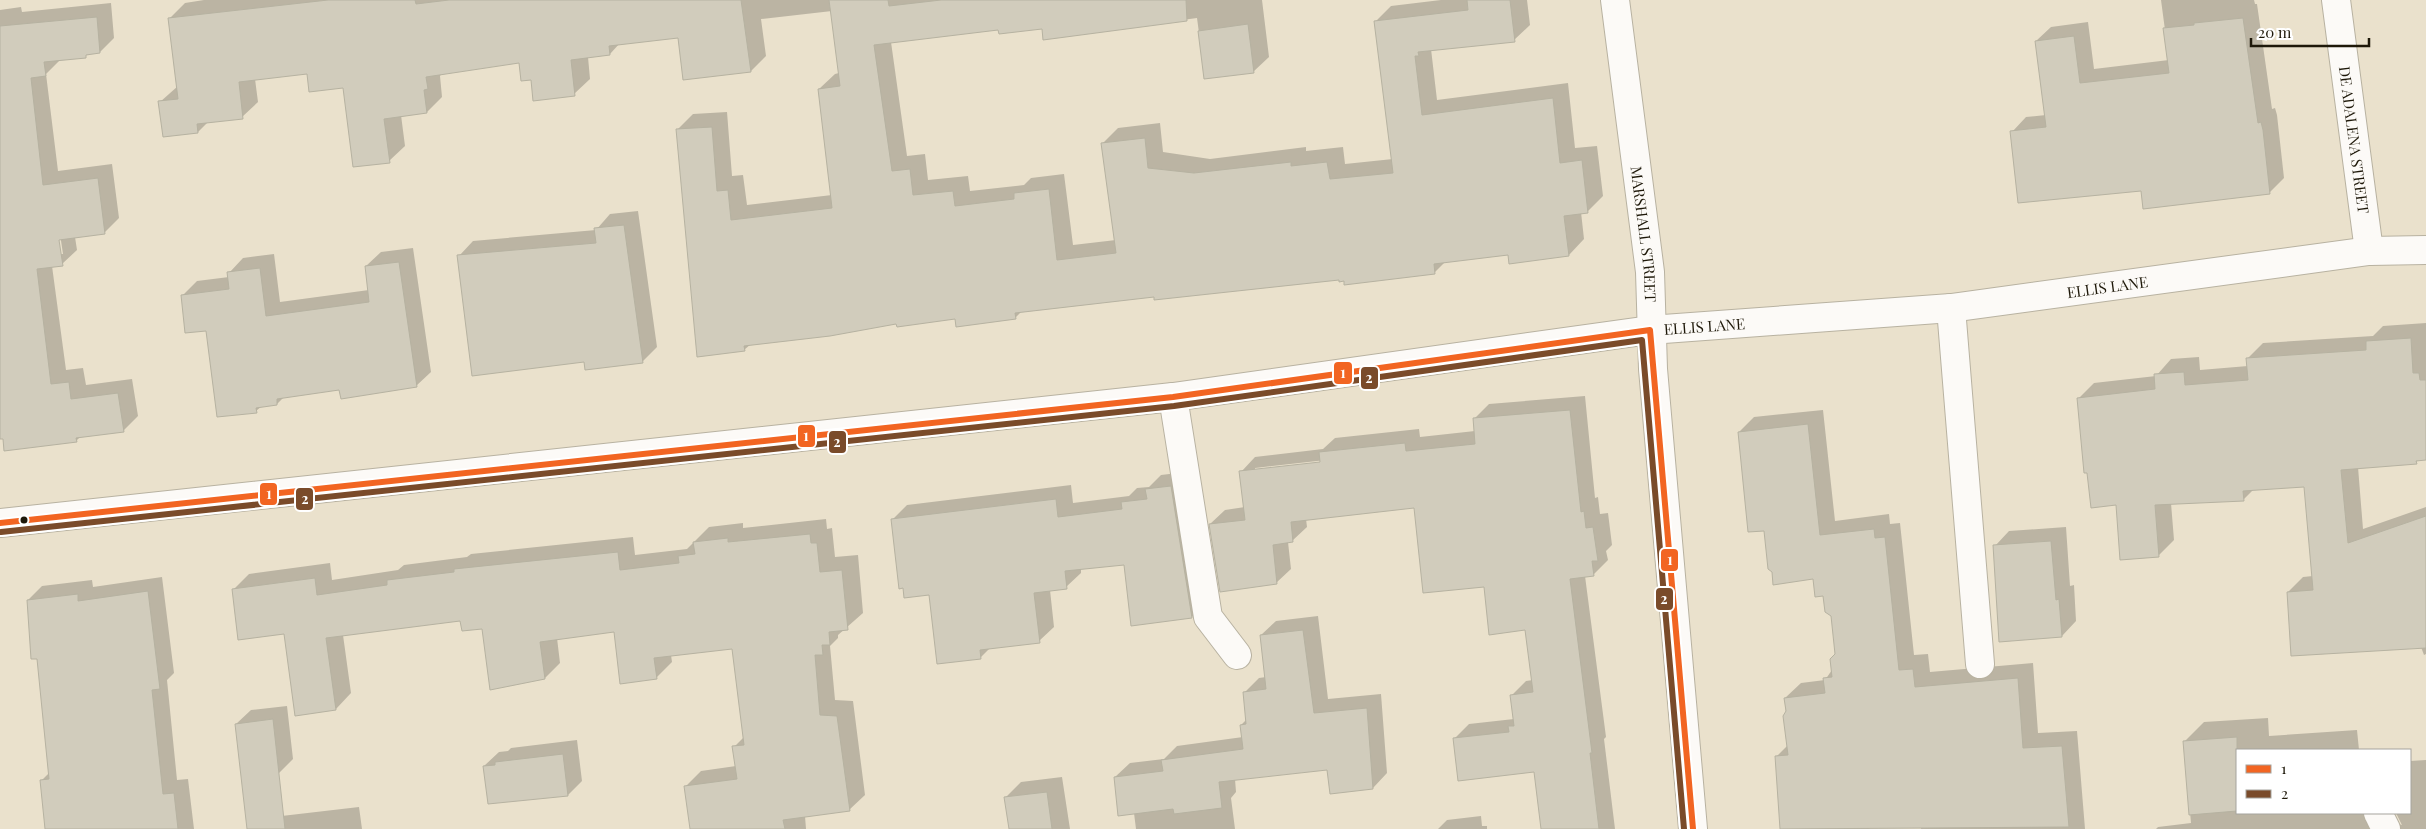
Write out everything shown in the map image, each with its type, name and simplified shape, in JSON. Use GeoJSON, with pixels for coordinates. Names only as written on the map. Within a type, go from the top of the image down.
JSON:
{"type":"FeatureCollection","features":[{"type":"Feature","properties":{"kind":"street","name":"MARSHALL STREET"},"geometry":{"type":"LineString","coordinates":[[1614,0],[1650,272],[1650,330],[1693,829]]}},
{"type":"Feature","properties":{"kind":"street","name":"DE ADALENA STREET"},"geometry":{"type":"LineString","coordinates":[[2336,0],[2369,251]]}},
{"type":"Feature","properties":{"kind":"street","name":"ELLIS LANE"},"geometry":{"type":"LineString","coordinates":[[0,524],[1173,398],[1650,330],[1951,308],[2369,251],[2426,250]]}},
{"type":"Feature","properties":{"kind":"street"},"geometry":{"type":"LineString","coordinates":[[1951,308],[1980,664]]}},
{"type":"Feature","properties":{"kind":"street"},"geometry":{"type":"LineString","coordinates":[[1173,398],[1208,617],[1237,655]]}},
{"type":"Feature","properties":{"kind":"street"},"geometry":{"type":"LineString","coordinates":[[2378,814],[2386,829]]}},
{"type":"Feature","properties":{"kind":"building"},"geometry":{"type":"Polygon","coordinates":[[[328,0],[415,0],[416,4],[449,0],[741,0],[751,72],[683,80],[678,38],[609,46],[610,55],[571,60],[575,96],[533,101],[531,80],[521,81],[519,63],[426,77],[428,89],[424,90],[427,113],[384,119],[390,163],[353,167],[343,88],[309,92],[307,74],[239,82],[243,119],[197,124],[198,133],[163,137],[158,101],[178,99],[168,18],[328,0]]]}},
{"type":"Feature","properties":{"kind":"building"},"geometry":{"type":"Polygon","coordinates":[[[829,0],[888,0],[889,6],[941,0],[1186,0],[1187,21],[1043,40],[1042,29],[999,34],[998,30],[874,45],[892,171],[910,169],[913,195],[953,191],[955,206],[1014,199],[1014,193],[1049,189],[1057,260],[1116,253],[1101,143],[1145,138],[1148,168],[1194,173],[1291,162],[1291,166],[1327,162],[1330,179],[1393,173],[1374,21],[1468,10],[1467,0],[1510,0],[1515,42],[1418,52],[1419,56],[1415,56],[1422,115],[1553,98],[1560,163],[1582,160],[1588,213],[1564,216],[1569,256],[1509,264],[1508,255],[1434,264],[1435,274],[1344,285],[1344,281],[1339,282],[1339,280],[1154,300],[1154,297],[1015,313],[1016,319],[956,327],[955,319],[897,327],[896,324],[830,336],[744,346],[745,351],[697,357],[676,129],[712,127],[717,191],[728,190],[731,220],[832,208],[818,89],[840,86],[829,0]]]}},
{"type":"Feature","properties":{"kind":"building"},"geometry":{"type":"Polygon","coordinates":[[[97,17],[100,53],[86,55],[86,58],[44,62],[46,76],[31,78],[43,185],[98,178],[105,234],[59,240],[63,266],[37,269],[51,384],[69,382],[71,399],[118,393],[124,432],[76,438],[77,442],[4,451],[3,439],[0,439],[0,26],[97,17]]]}},
{"type":"Feature","properties":{"kind":"building"},"geometry":{"type":"Polygon","coordinates":[[[2243,18],[2258,123],[2261,122],[2263,130],[2270,194],[2143,209],[2141,191],[2018,203],[2010,131],[2046,127],[2035,41],[2074,36],[2080,83],[2169,73],[2163,28],[2243,18]]]}},
{"type":"Feature","properties":{"kind":"building"},"geometry":{"type":"Polygon","coordinates":[[[1248,24],[1254,73],[1204,79],[1198,31],[1248,24]]]}},
{"type":"Feature","properties":{"kind":"building"},"geometry":{"type":"Polygon","coordinates":[[[624,225],[643,363],[585,370],[584,362],[472,376],[457,255],[596,243],[594,228],[624,225]]]}},
{"type":"Feature","properties":{"kind":"building"},"geometry":{"type":"Polygon","coordinates":[[[399,262],[417,387],[341,399],[339,390],[277,399],[277,405],[256,408],[257,413],[217,417],[206,331],[185,333],[181,295],[229,289],[227,272],[260,268],[266,316],[369,302],[365,266],[399,262]]]}},
{"type":"Feature","properties":{"kind":"building"},"geometry":{"type":"Polygon","coordinates":[[[2411,338],[2413,373],[2419,373],[2420,380],[2426,380],[2426,460],[2416,461],[2417,464],[2341,470],[2348,543],[2426,516],[2426,648],[2291,656],[2287,592],[2313,590],[2304,487],[2243,491],[2244,501],[2155,505],[2159,557],[2120,560],[2116,505],[2091,508],[2087,473],[2084,473],[2077,398],[2155,389],[2154,374],[2184,372],[2185,385],[2248,380],[2246,358],[2366,350],[2366,341],[2411,338]]]}},
{"type":"Feature","properties":{"kind":"building"},"geometry":{"type":"Polygon","coordinates":[[[1570,410],[1581,512],[1584,511],[1586,528],[1593,527],[1598,561],[1592,561],[1594,576],[1570,579],[1592,753],[1590,753],[1599,829],[1541,829],[1534,772],[1458,781],[1453,738],[1509,732],[1508,726],[1514,726],[1510,695],[1533,692],[1525,630],[1489,635],[1484,587],[1423,593],[1414,508],[1291,522],[1293,542],[1273,545],[1277,584],[1220,592],[1209,524],[1245,520],[1239,471],[1320,462],[1319,452],[1405,443],[1406,451],[1475,444],[1473,418],[1570,410]]]}},
{"type":"Feature","properties":{"kind":"building"},"geometry":{"type":"Polygon","coordinates":[[[1808,424],[1820,535],[1874,529],[1875,538],[1885,537],[1899,670],[1913,669],[1915,687],[2018,678],[2023,748],[2062,746],[2069,827],[1780,829],[1775,756],[1788,755],[1783,716],[1786,711],[1784,698],[1825,693],[1823,678],[1832,677],[1830,659],[1835,654],[1831,616],[1825,612],[1823,596],[1815,597],[1813,579],[1773,585],[1772,572],[1768,569],[1764,531],[1748,532],[1738,432],[1808,424]]]}},
{"type":"Feature","properties":{"kind":"building"},"geometry":{"type":"Polygon","coordinates":[[[1171,486],[1192,618],[1131,626],[1124,565],[1065,571],[1067,589],[1034,593],[1040,643],[980,650],[981,659],[937,664],[929,595],[904,598],[903,588],[899,589],[891,519],[1056,499],[1058,517],[1122,509],[1121,502],[1147,499],[1145,489],[1171,486]]]}},
{"type":"Feature","properties":{"kind":"building"},"geometry":{"type":"Polygon","coordinates":[[[810,534],[811,543],[817,543],[820,572],[842,570],[848,630],[829,632],[830,645],[822,645],[823,655],[815,655],[820,715],[837,716],[850,811],[783,820],[785,829],[690,829],[684,786],[737,779],[732,746],[744,745],[732,649],[654,658],[657,679],[620,684],[614,632],[540,642],[545,679],[490,690],[482,629],[462,631],[460,621],[326,638],[336,710],[295,716],[284,634],[238,640],[232,589],[315,578],[317,595],[387,585],[387,580],[454,572],[454,569],[618,552],[620,570],[679,563],[678,556],[695,554],[693,542],[728,538],[728,542],[810,534]]]}},
{"type":"Feature","properties":{"kind":"building"},"geometry":{"type":"Polygon","coordinates":[[[2051,541],[2056,600],[2059,599],[2062,637],[1999,642],[1993,545],[2051,541]]]}},
{"type":"Feature","properties":{"kind":"building"},"geometry":{"type":"Polygon","coordinates":[[[148,591],[160,689],[152,690],[163,794],[174,793],[178,829],[45,829],[40,780],[49,779],[37,659],[31,659],[27,600],[78,594],[78,601],[148,591]]]}},
{"type":"Feature","properties":{"kind":"building"},"geometry":{"type":"Polygon","coordinates":[[[1303,630],[1314,713],[1367,708],[1373,789],[1330,794],[1327,770],[1219,782],[1222,808],[1174,814],[1173,809],[1118,816],[1114,777],[1163,771],[1161,760],[1243,749],[1240,725],[1246,724],[1243,692],[1266,689],[1260,635],[1303,630]]]}},
{"type":"Feature","properties":{"kind":"building"},"geometry":{"type":"Polygon","coordinates":[[[273,719],[285,829],[247,829],[235,724],[273,719]]]}},
{"type":"Feature","properties":{"kind":"building"},"geometry":{"type":"Polygon","coordinates":[[[2237,737],[2236,811],[2189,815],[2183,741],[2237,737]]]}},
{"type":"Feature","properties":{"kind":"building"},"geometry":{"type":"Polygon","coordinates":[[[563,754],[568,796],[488,804],[483,766],[495,765],[495,762],[563,754]]]}},
{"type":"Feature","properties":{"kind":"building"},"geometry":{"type":"Polygon","coordinates":[[[1047,792],[1052,829],[1009,829],[1004,797],[1047,792]]]}},
{"type":"Feature","properties":{"kind":"transit line","name":"1"},"geometry":{"type":"LineString","coordinates":[[0,523],[1173,397],[1650,330],[1693,829]]}},
{"type":"Feature","properties":{"kind":"transit line","name":"2"},"geometry":{"type":"LineString","coordinates":[[1,532],[1174,406],[1642,340],[1684,829]]}}]}
